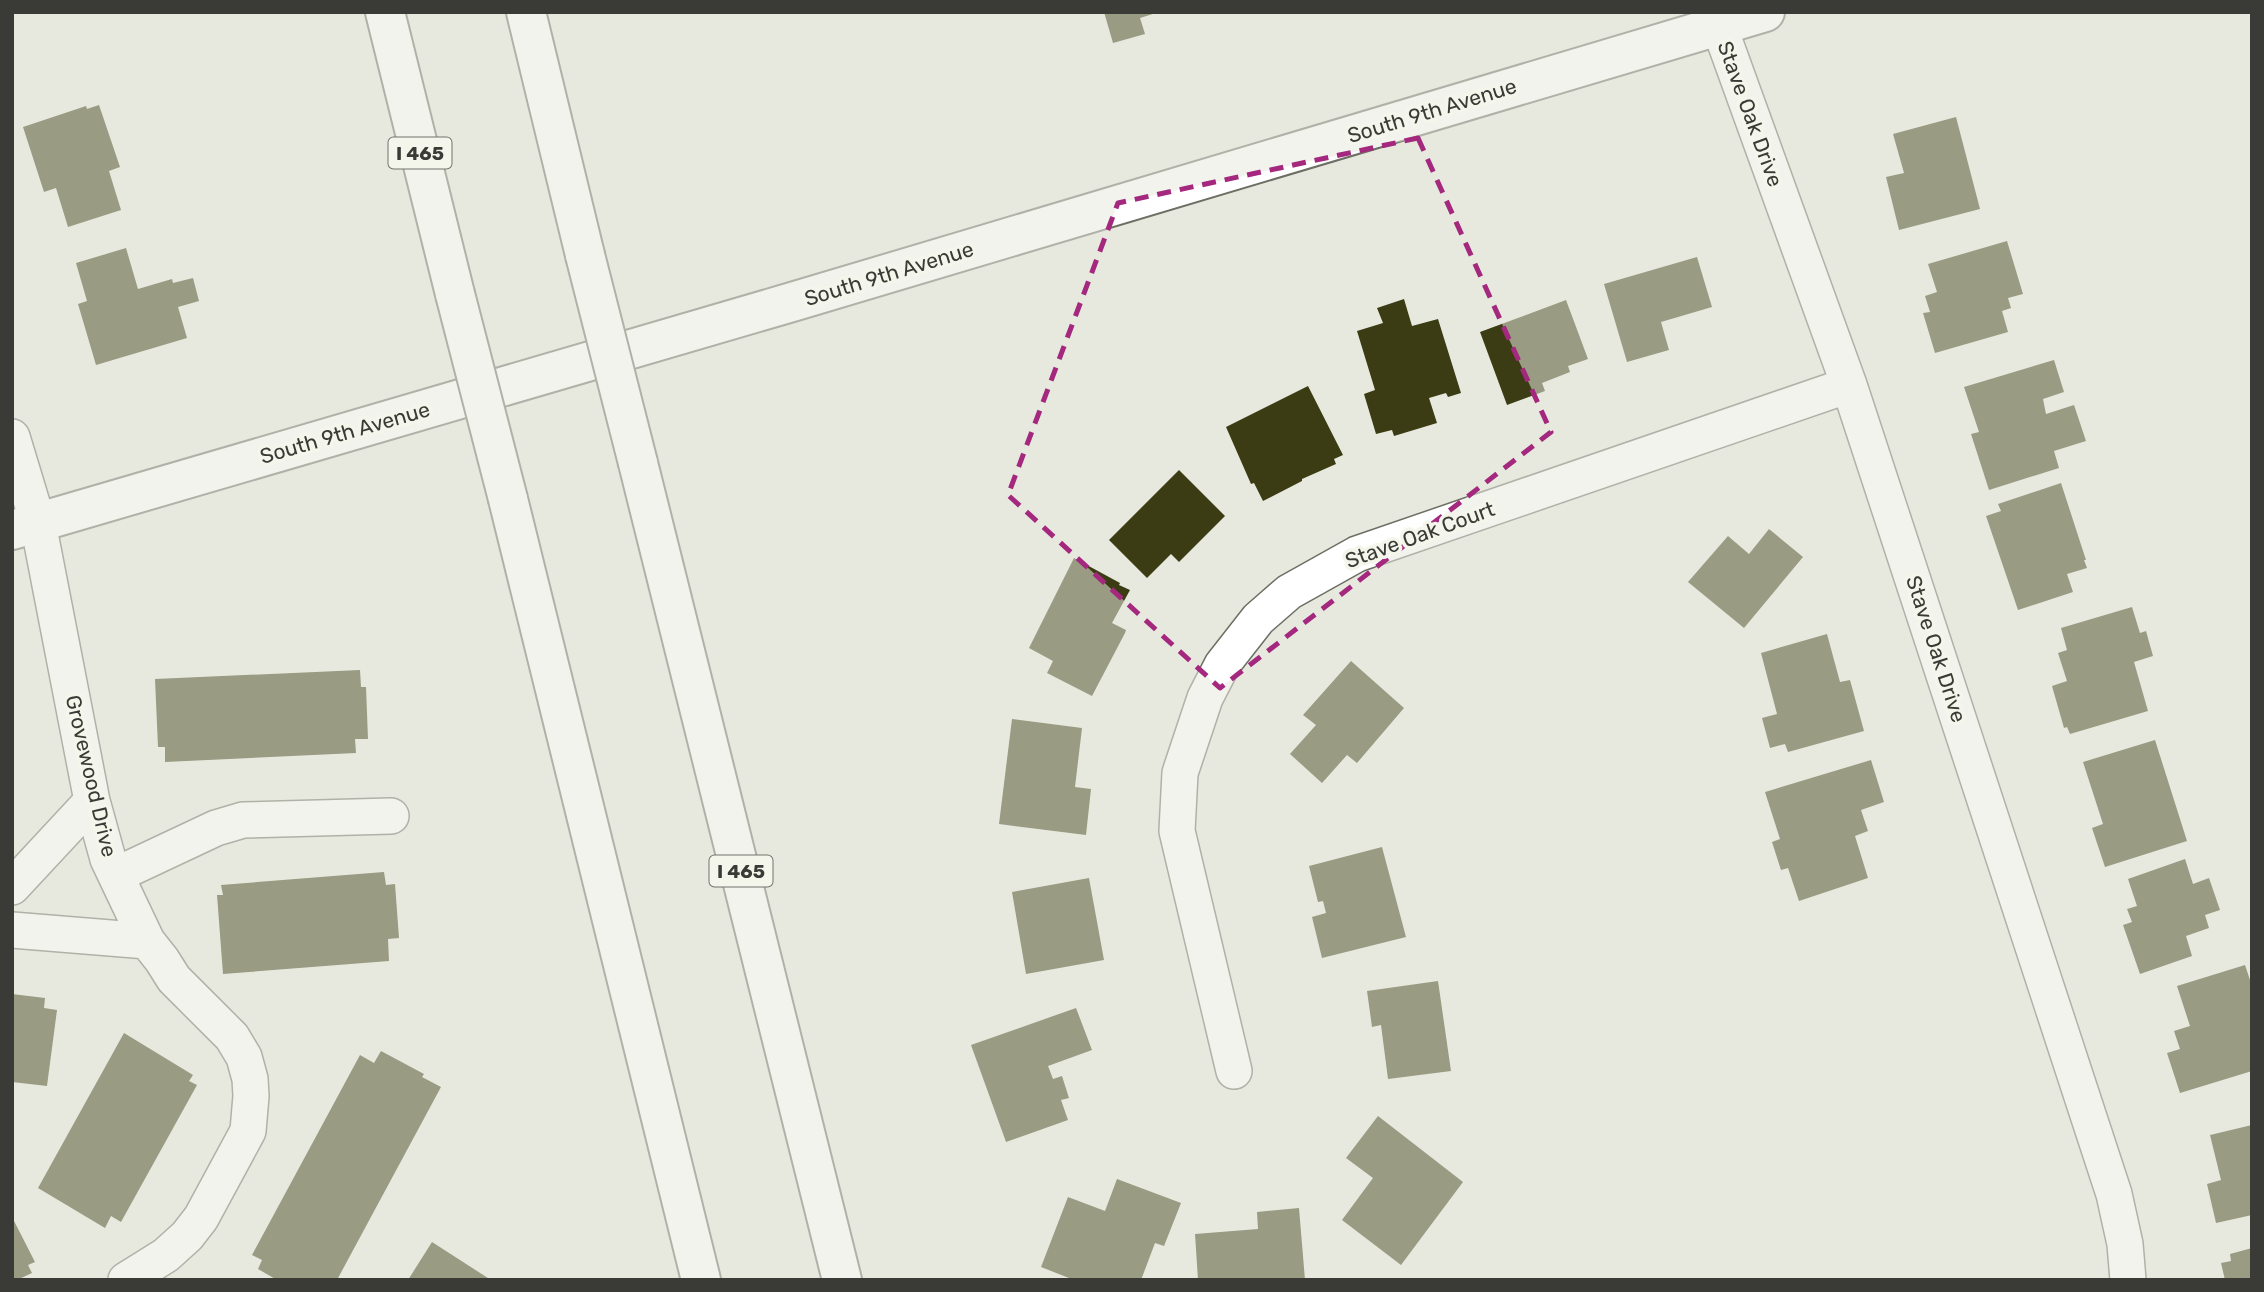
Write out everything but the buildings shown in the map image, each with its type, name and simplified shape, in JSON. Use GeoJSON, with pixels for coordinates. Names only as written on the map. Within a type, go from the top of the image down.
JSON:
{"type":"FeatureCollection","features":[{"type":"Feature","properties":{"kind":"main road","name":"I 465"},"geometry":{"type":"LineString","coordinates":[[384,12],[508,499],[701,1280]]}},
{"type":"Feature","properties":{"kind":"main road","name":"I 465"},"geometry":{"type":"LineString","coordinates":[[526,12],[842,1280]]}},
{"type":"Feature","properties":{"kind":"main road","name":"South 9th Avenue"},"geometry":{"type":"LineString","coordinates":[[25,526],[792,303],[1716,19],[1765,12]]}},
{"type":"Feature","properties":{"kind":"street","name":"Stave Oak Drive"},"geometry":{"type":"LineString","coordinates":[[1716,19],[1849,385],[2114,1194],[2125,1244],[2128,1280]]}},
{"type":"Feature","properties":{"kind":"street","name":"Stave Oak Court"},"geometry":{"type":"LineString","coordinates":[[1234,1072],[1177,831],[1181,773],[1205,698],[1222,664],[1258,619],[1289,593],[1357,554],[1849,385]]}},
{"type":"Feature","properties":{"kind":"street","name":"Grovewood Drive"},"geometry":{"type":"LineString","coordinates":[[12,437],[25,526],[108,859],[147,941],[174,979],[232,1037],[244,1057],[250,1079],[250,1125],[201,1219],[166,1255],[126,1280]]}},
{"type":"Feature","properties":{"kind":"street"},"geometry":{"type":"LineString","coordinates":[[12,887],[92,801]]}},
{"type":"Feature","properties":{"kind":"street"},"geometry":{"type":"LineString","coordinates":[[116,875],[216,828],[243,820],[391,816]]}},
{"type":"Feature","properties":{"kind":"street"},"geometry":{"type":"LineString","coordinates":[[12,930],[147,941]]}},
{"type":"Feature","properties":{"kind":"highlighted area"},"geometry":{"type":"Polygon","coordinates":[[[1418,138],[1551,432],[1220,688],[1008,495],[1118,203],[1418,138]]]}}]}
